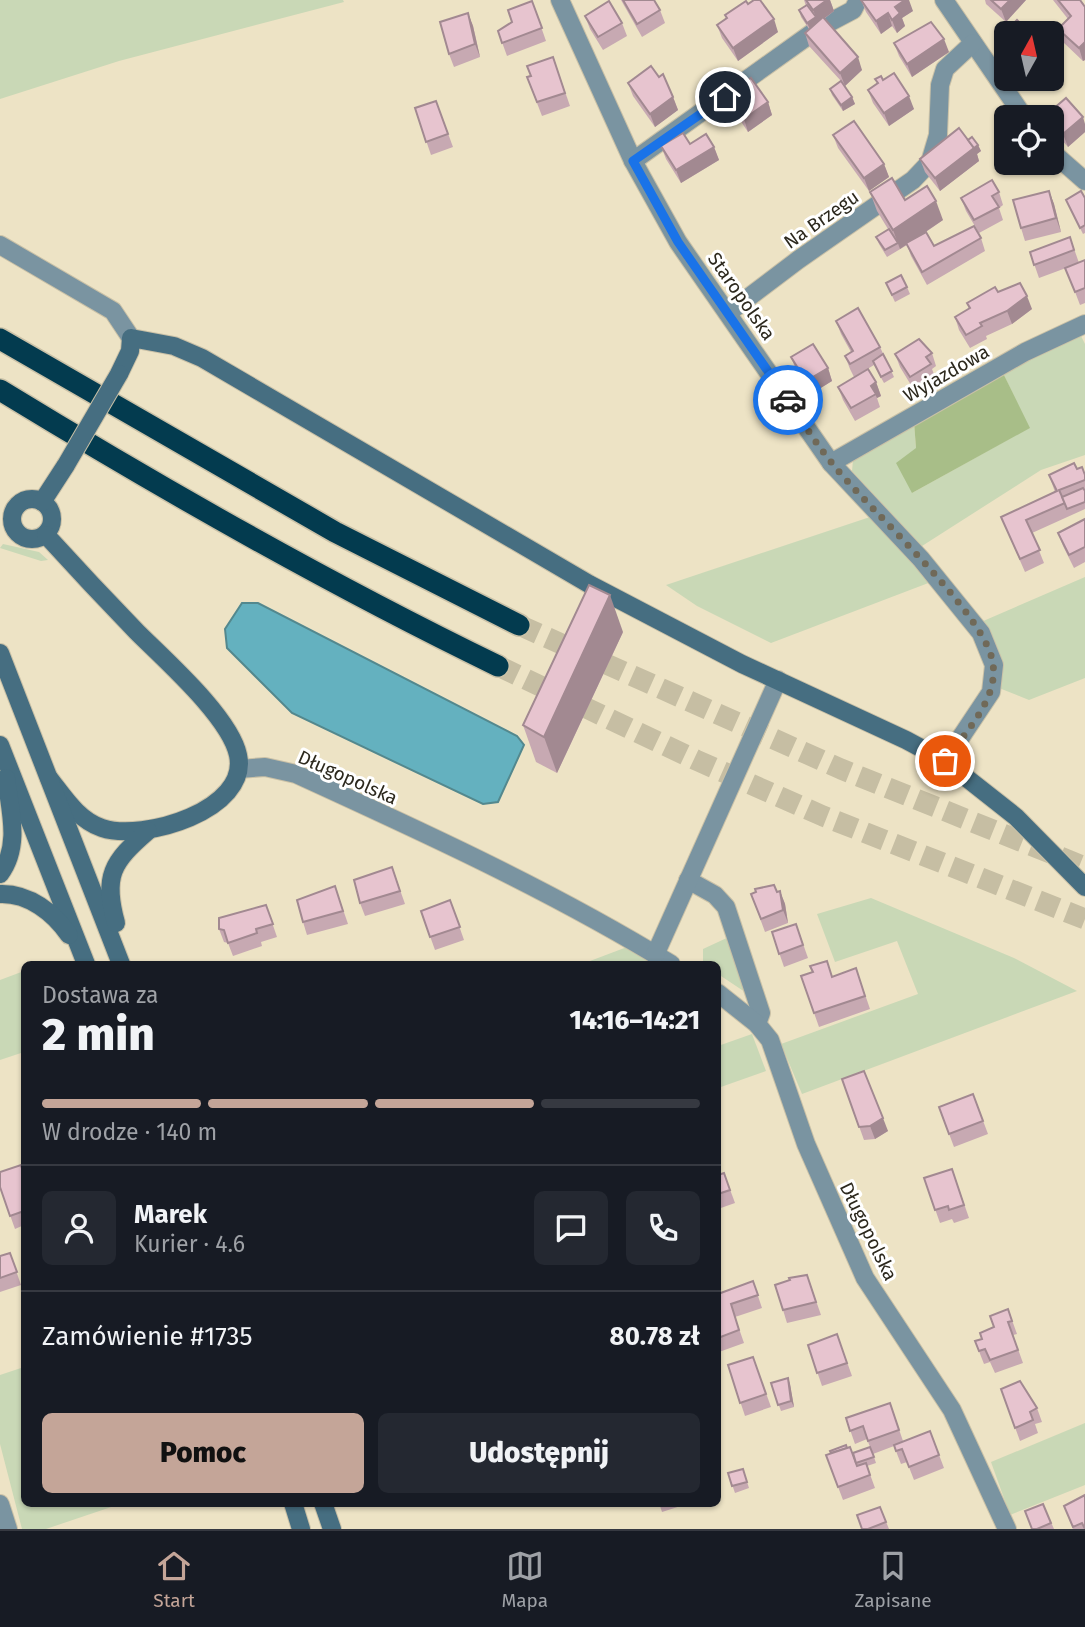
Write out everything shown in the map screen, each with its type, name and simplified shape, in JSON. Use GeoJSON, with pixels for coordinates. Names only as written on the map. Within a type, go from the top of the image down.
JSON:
{"type":"FeatureCollection","features":[{"type":"Feature","properties":{"kind":"highway"},"geometry":{"type":"LineString","coordinates":[[0,339],[335,532],[519,625]]}},
{"type":"Feature","properties":{"kind":"highway"},"geometry":{"type":"LineString","coordinates":[[0,393],[315,573],[498,666]]}},
{"type":"Feature","properties":{"kind":"street","name":"Staropolska"},"geometry":{"type":"LineString","coordinates":[[560,0],[633,161],[663,218],[831,463],[920,559],[981,633],[991,653],[993,677],[987,701],[945,761]]}},
{"type":"Feature","properties":{"kind":"street"},"geometry":{"type":"LineString","coordinates":[[633,161],[819,28],[853,10],[858,0]]}},
{"type":"Feature","properties":{"kind":"street"},"geometry":{"type":"LineString","coordinates":[[944,0],[1016,105]]}},
{"type":"Feature","properties":{"kind":"street","name":"Na Brzegu"},"geometry":{"type":"LineString","coordinates":[[729,313],[798,260],[913,180],[930,163],[938,135],[940,85],[945,69],[973,43]]}},
{"type":"Feature","properties":{"kind":"street"},"geometry":{"type":"LineString","coordinates":[[1064,163],[1085,181]]}},
{"type":"Feature","properties":{"kind":"street"},"geometry":{"type":"LineString","coordinates":[[0,244],[113,310],[131,338],[130,351],[119,374],[42,502]]}},
{"type":"Feature","properties":{"kind":"street","name":"Wyjazdowa"},"geometry":{"type":"LineString","coordinates":[[831,463],[1026,352],[1085,324]]}},
{"type":"Feature","properties":{"kind":"street"},"geometry":{"type":"LineString","coordinates":[[131,338],[174,346],[202,358],[589,584],[945,761],[1016,817],[1085,887]]}},
{"type":"Feature","properties":{"kind":"street"},"geometry":{"type":"LineString","coordinates":[[31,499],[42,502],[53,517],[46,535],[26,539],[6,528],[19,504],[31,499]]}},
{"type":"Feature","properties":{"kind":"street"},"geometry":{"type":"LineString","coordinates":[[46,535],[209,706],[235,745],[239,769],[227,793],[215,803],[195,815],[148,831],[104,829],[89,822],[71,806],[49,778]]}},
{"type":"Feature","properties":{"kind":"street"},"geometry":{"type":"LineString","coordinates":[[0,653],[122,961]]}},
{"type":"Feature","properties":{"kind":"street"},"geometry":{"type":"LineString","coordinates":[[655,955],[778,680]]}},
{"type":"Feature","properties":{"kind":"street"},"geometry":{"type":"LineString","coordinates":[[0,874],[8,864],[13,846],[2,749]]}},
{"type":"Feature","properties":{"kind":"street"},"geometry":{"type":"LineString","coordinates":[[2,749],[84,959]]}},
{"type":"Feature","properties":{"kind":"street","name":"Długopolska"},"geometry":{"type":"LineString","coordinates":[[239,769],[265,768],[296,774],[528,886],[666,961]]}},
{"type":"Feature","properties":{"kind":"street"},"geometry":{"type":"LineString","coordinates":[[122,961],[110,900],[110,880],[121,854],[148,831]]}},
{"type":"Feature","properties":{"kind":"street"},"geometry":{"type":"LineString","coordinates":[[688,880],[715,895],[729,913],[761,1013],[757,1024]]}},
{"type":"Feature","properties":{"kind":"street"},"geometry":{"type":"LineString","coordinates":[[0,894],[27,899],[47,910],[84,959]]}},
{"type":"Feature","properties":{"kind":"street","name":"Długopolska"},"geometry":{"type":"LineString","coordinates":[[721,995],[757,1024],[770,1040],[806,1144],[865,1278],[952,1410],[1007,1529]]}},
{"type":"Feature","properties":{"kind":"street"},"geometry":{"type":"LineString","coordinates":[[0,1504],[8,1529]]}},
{"type":"Feature","properties":{"kind":"street"},"geometry":{"type":"LineString","coordinates":[[294,1507],[301,1529]]}},
{"type":"Feature","properties":{"kind":"street"},"geometry":{"type":"LineString","coordinates":[[324,1507],[332,1529]]}},
{"type":"Feature","properties":{"kind":"green space"},"geometry":{"type":"Polygon","coordinates":[[[0,0],[344,2],[119,61],[0,99],[0,0]]]}},
{"type":"Feature","properties":{"kind":"green space"},"geometry":{"type":"Polygon","coordinates":[[[1081,336],[1085,344],[1085,455],[1041,470],[922,546],[852,471],[853,460],[914,422],[916,448],[912,493],[1029,428],[1003,373],[1081,336]]]}},
{"type":"Feature","properties":{"kind":"green space"},"geometry":{"type":"Polygon","coordinates":[[[1003,373],[1030,428],[912,493],[896,463],[916,448],[914,422],[1003,373]]]}},
{"type":"Feature","properties":{"kind":"green space"},"geometry":{"type":"Polygon","coordinates":[[[873,516],[931,582],[771,643],[697,606],[666,585],[873,516]]]}},
{"type":"Feature","properties":{"kind":"green space"},"geometry":{"type":"Polygon","coordinates":[[[3,544],[39,552],[48,560],[41,561],[0,548],[3,544]]]}},
{"type":"Feature","properties":{"kind":"green space"},"geometry":{"type":"Polygon","coordinates":[[[1085,577],[1085,678],[1029,700],[999,688],[1000,661],[981,622],[1085,577]]]}},
{"type":"Feature","properties":{"kind":"green space"},"geometry":{"type":"Polygon","coordinates":[[[871,898],[1014,958],[1077,991],[802,1094],[781,1044],[918,994],[897,941],[835,962],[817,914],[871,898]]]}},
{"type":"Feature","properties":{"kind":"green space"},"geometry":{"type":"Polygon","coordinates":[[[731,936],[745,992],[721,976],[721,961],[703,961],[703,949],[731,936]]]}},
{"type":"Feature","properties":{"kind":"green space"},"geometry":{"type":"Polygon","coordinates":[[[627,947],[651,961],[590,961],[627,947]]]}},
{"type":"Feature","properties":{"kind":"green space"},"geometry":{"type":"Polygon","coordinates":[[[21,972],[21,1053],[0,1060],[0,980],[21,972]]]}},
{"type":"Feature","properties":{"kind":"green space"},"geometry":{"type":"Polygon","coordinates":[[[752,1034],[766,1071],[721,1087],[721,1045],[752,1034]]]}},
{"type":"Feature","properties":{"kind":"green space"},"geometry":{"type":"Polygon","coordinates":[[[21,1368],[21,1507],[111,1507],[46,1529],[22,1529],[0,1444],[0,1375],[21,1368]]]}},
{"type":"Feature","properties":{"kind":"green space"},"geometry":{"type":"Polygon","coordinates":[[[1085,1423],[1085,1485],[1010,1515],[991,1462],[1085,1423]]]}},
{"type":"Feature","properties":{"kind":"water"},"geometry":{"type":"Polygon","coordinates":[[[242,603],[258,603],[517,736],[524,745],[498,802],[483,804],[292,713],[227,648],[225,629],[242,603]]]}},
{"type":"Feature","properties":{"kind":"building"},"geometry":{"type":"Polygon","coordinates":[[[623,0],[654,0],[660,10],[637,24],[623,0]]]}},
{"type":"Feature","properties":{"kind":"building"},"geometry":{"type":"Polygon","coordinates":[[[760,0],[774,19],[733,48],[717,25],[727,18],[725,15],[746,1],[748,4],[760,0]]]}},
{"type":"Feature","properties":{"kind":"building"},"geometry":{"type":"Polygon","coordinates":[[[806,0],[827,0],[813,10],[806,0]]]}},
{"type":"Feature","properties":{"kind":"building"},"geometry":{"type":"Polygon","coordinates":[[[861,0],[905,0],[895,7],[900,13],[892,20],[888,13],[876,21],[861,0]]]}},
{"type":"Feature","properties":{"kind":"building"},"geometry":{"type":"Polygon","coordinates":[[[991,0],[1010,0],[1001,9],[991,0]]]}},
{"type":"Feature","properties":{"kind":"building"},"geometry":{"type":"Polygon","coordinates":[[[1058,0],[1080,0],[1085,7],[1085,42],[1079,48],[1064,34],[1064,23],[1071,16],[1058,0]]]}},
{"type":"Feature","properties":{"kind":"building"},"geometry":{"type":"Polygon","coordinates":[[[532,1],[542,28],[502,43],[498,31],[512,22],[508,10],[532,1]]]}},
{"type":"Feature","properties":{"kind":"building"},"geometry":{"type":"Polygon","coordinates":[[[609,1],[622,23],[598,37],[585,16],[609,1]]]}},
{"type":"Feature","properties":{"kind":"building"},"geometry":{"type":"Polygon","coordinates":[[[807,5],[816,17],[807,23],[799,10],[807,5]]]}},
{"type":"Feature","properties":{"kind":"building"},"geometry":{"type":"Polygon","coordinates":[[[468,13],[475,44],[449,54],[440,22],[468,13]]]}},
{"type":"Feature","properties":{"kind":"building"},"geometry":{"type":"Polygon","coordinates":[[[823,17],[858,57],[840,73],[805,33],[823,17]]]}},
{"type":"Feature","properties":{"kind":"building"},"geometry":{"type":"Polygon","coordinates":[[[931,22],[944,39],[907,64],[894,43],[931,22]]]}},
{"type":"Feature","properties":{"kind":"building"},"geometry":{"type":"Polygon","coordinates":[[[553,57],[565,93],[537,102],[527,77],[531,76],[527,66],[553,57]]]}},
{"type":"Feature","properties":{"kind":"building"},"geometry":{"type":"Polygon","coordinates":[[[651,66],[659,77],[663,74],[673,97],[650,114],[628,83],[651,66]]]}},
{"type":"Feature","properties":{"kind":"building"},"geometry":{"type":"Polygon","coordinates":[[[894,73],[909,96],[884,113],[868,90],[878,83],[875,79],[881,76],[883,80],[894,73]]]}},
{"type":"Feature","properties":{"kind":"building"},"geometry":{"type":"Polygon","coordinates":[[[751,78],[768,102],[744,119],[727,95],[751,78]]]}},
{"type":"Feature","properties":{"kind":"building"},"geometry":{"type":"Polygon","coordinates":[[[841,81],[852,97],[841,105],[830,89],[841,81]]]}},
{"type":"Feature","properties":{"kind":"building"},"geometry":{"type":"Polygon","coordinates":[[[1066,98],[1083,117],[1064,133],[1064,105],[1058,105],[1066,98]]]}},
{"type":"Feature","properties":{"kind":"building"},"geometry":{"type":"Polygon","coordinates":[[[436,101],[448,134],[426,142],[415,108],[436,101]]]}},
{"type":"Feature","properties":{"kind":"building"},"geometry":{"type":"Polygon","coordinates":[[[854,121],[884,164],[864,178],[833,135],[854,121]]]}},
{"type":"Feature","properties":{"kind":"building"},"geometry":{"type":"Polygon","coordinates":[[[959,128],[974,148],[935,178],[920,159],[959,128]]]}},
{"type":"Feature","properties":{"kind":"building"},"geometry":{"type":"Polygon","coordinates":[[[683,133],[690,144],[706,134],[714,147],[676,170],[661,146],[683,133]]]}},
{"type":"Feature","properties":{"kind":"building"},"geometry":{"type":"Polygon","coordinates":[[[972,137],[978,145],[974,148],[968,140],[972,137]]]}},
{"type":"Feature","properties":{"kind":"building"},"geometry":{"type":"Polygon","coordinates":[[[892,178],[905,200],[927,186],[936,201],[893,230],[870,192],[892,178]]]}},
{"type":"Feature","properties":{"kind":"building"},"geometry":{"type":"Polygon","coordinates":[[[992,180],[999,192],[992,196],[999,207],[974,220],[961,198],[992,180]]]}},
{"type":"Feature","properties":{"kind":"building"},"geometry":{"type":"Polygon","coordinates":[[[1049,191],[1056,218],[1021,228],[1013,200],[1049,191]]]}},
{"type":"Feature","properties":{"kind":"building"},"geometry":{"type":"Polygon","coordinates":[[[1081,191],[1085,198],[1085,225],[1080,228],[1066,200],[1081,191]]]}},
{"type":"Feature","properties":{"kind":"building"},"geometry":{"type":"Polygon","coordinates":[[[974,226],[981,238],[922,272],[906,243],[926,232],[934,246],[974,226]]]}},
{"type":"Feature","properties":{"kind":"building"},"geometry":{"type":"Polygon","coordinates":[[[889,229],[898,243],[885,250],[876,237],[889,229]]]}},
{"type":"Feature","properties":{"kind":"building"},"geometry":{"type":"Polygon","coordinates":[[[1070,237],[1074,250],[1034,265],[1030,252],[1070,237]]]}},
{"type":"Feature","properties":{"kind":"building"},"geometry":{"type":"Polygon","coordinates":[[[1085,260],[1085,288],[1075,292],[1065,268],[1085,260]]]}},
{"type":"Feature","properties":{"kind":"building"},"geometry":{"type":"Polygon","coordinates":[[[901,275],[907,287],[892,295],[886,283],[901,275]]]}},
{"type":"Feature","properties":{"kind":"building"},"geometry":{"type":"Polygon","coordinates":[[[1020,283],[1027,296],[1007,311],[980,323],[982,326],[966,335],[955,317],[970,308],[967,303],[995,287],[998,292],[1020,283]]]}},
{"type":"Feature","properties":{"kind":"building"},"geometry":{"type":"Polygon","coordinates":[[[858,308],[880,347],[850,364],[845,356],[853,351],[836,321],[858,308]]]}},
{"type":"Feature","properties":{"kind":"building"},"geometry":{"type":"Polygon","coordinates":[[[919,339],[932,353],[926,357],[931,364],[910,377],[895,354],[919,339]]]}},
{"type":"Feature","properties":{"kind":"building"},"geometry":{"type":"Polygon","coordinates":[[[813,344],[828,368],[806,381],[791,357],[813,344]]]}},
{"type":"Feature","properties":{"kind":"building"},"geometry":{"type":"Polygon","coordinates":[[[883,354],[892,371],[881,377],[873,361],[883,354]]]}},
{"type":"Feature","properties":{"kind":"building"},"geometry":{"type":"Polygon","coordinates":[[[868,369],[876,382],[871,386],[876,394],[851,408],[838,387],[868,369]]]}},
{"type":"Feature","properties":{"kind":"building"},"geometry":{"type":"Polygon","coordinates":[[[1074,463],[1077,469],[1082,467],[1085,480],[1059,490],[1065,503],[1026,520],[1040,550],[1020,559],[1001,517],[1057,491],[1049,475],[1074,463]]]}},
{"type":"Feature","properties":{"kind":"building"},"geometry":{"type":"Polygon","coordinates":[[[1083,488],[1085,502],[1067,509],[1062,497],[1083,488]]]}},
{"type":"Feature","properties":{"kind":"building"},"geometry":{"type":"Polygon","coordinates":[[[1085,519],[1085,547],[1069,555],[1058,533],[1085,519]]]}},
{"type":"Feature","properties":{"kind":"building"},"geometry":{"type":"Polygon","coordinates":[[[589,585],[610,595],[544,737],[523,725],[589,585]]]}},
{"type":"Feature","properties":{"kind":"building"},"geometry":{"type":"Polygon","coordinates":[[[392,867],[400,891],[360,903],[354,880],[392,867]]]}},
{"type":"Feature","properties":{"kind":"building"},"geometry":{"type":"Polygon","coordinates":[[[774,885],[777,892],[780,891],[783,910],[761,919],[751,894],[756,892],[755,889],[774,885]]]}},
{"type":"Feature","properties":{"kind":"building"},"geometry":{"type":"Polygon","coordinates":[[[335,886],[343,911],[303,922],[297,900],[335,886]]]}},
{"type":"Feature","properties":{"kind":"building"},"geometry":{"type":"Polygon","coordinates":[[[450,900],[460,927],[430,937],[421,911],[450,900]]]}},
{"type":"Feature","properties":{"kind":"building"},"geometry":{"type":"Polygon","coordinates":[[[266,905],[273,924],[228,943],[224,930],[219,929],[219,918],[266,905]]]}},
{"type":"Feature","properties":{"kind":"building"},"geometry":{"type":"Polygon","coordinates":[[[796,924],[803,945],[779,954],[772,932],[796,924]]]}},
{"type":"Feature","properties":{"kind":"building"},"geometry":{"type":"Polygon","coordinates":[[[827,961],[832,977],[856,968],[865,996],[814,1013],[801,976],[813,972],[810,966],[827,961]]]}},
{"type":"Feature","properties":{"kind":"building"},"geometry":{"type":"Polygon","coordinates":[[[864,1071],[883,1118],[870,1126],[859,1127],[842,1079],[864,1071]]]}},
{"type":"Feature","properties":{"kind":"building"},"geometry":{"type":"Polygon","coordinates":[[[973,1094],[983,1121],[949,1134],[939,1107],[973,1094]]]}},
{"type":"Feature","properties":{"kind":"building"},"geometry":{"type":"Polygon","coordinates":[[[21,1165],[21,1212],[10,1216],[0,1187],[0,1172],[21,1165]]]}},
{"type":"Feature","properties":{"kind":"building"},"geometry":{"type":"Polygon","coordinates":[[[952,1169],[964,1205],[949,1210],[948,1206],[935,1210],[924,1178],[952,1169]]]}},
{"type":"Feature","properties":{"kind":"building"},"geometry":{"type":"Polygon","coordinates":[[[724,1173],[730,1190],[721,1193],[721,1174],[724,1173]]]}},
{"type":"Feature","properties":{"kind":"building"},"geometry":{"type":"Polygon","coordinates":[[[10,1253],[17,1272],[0,1278],[0,1256],[10,1253]]]}},
{"type":"Feature","properties":{"kind":"building"},"geometry":{"type":"Polygon","coordinates":[[[807,1275],[816,1302],[783,1310],[775,1285],[790,1280],[789,1278],[807,1275]]]}},
{"type":"Feature","properties":{"kind":"building"},"geometry":{"type":"Polygon","coordinates":[[[753,1281],[758,1295],[731,1304],[739,1330],[721,1337],[721,1293],[753,1281]]]}},
{"type":"Feature","properties":{"kind":"building"},"geometry":{"type":"Polygon","coordinates":[[[1008,1309],[1012,1321],[1008,1322],[1018,1350],[990,1360],[985,1349],[979,1351],[975,1341],[982,1339],[980,1333],[994,1327],[990,1316],[1008,1309]]]}},
{"type":"Feature","properties":{"kind":"building"},"geometry":{"type":"Polygon","coordinates":[[[837,1334],[847,1363],[817,1373],[808,1345],[837,1334]]]}},
{"type":"Feature","properties":{"kind":"building"},"geometry":{"type":"Polygon","coordinates":[[[753,1357],[766,1394],[740,1403],[728,1365],[753,1357]]]}},
{"type":"Feature","properties":{"kind":"building"},"geometry":{"type":"Polygon","coordinates":[[[788,1378],[791,1401],[778,1405],[771,1383],[788,1378]]]}},
{"type":"Feature","properties":{"kind":"building"},"geometry":{"type":"Polygon","coordinates":[[[1020,1381],[1037,1408],[1030,1412],[1033,1420],[1015,1428],[1001,1389],[1020,1381]]]}},
{"type":"Feature","properties":{"kind":"building"},"geometry":{"type":"Polygon","coordinates":[[[890,1403],[899,1430],[868,1441],[863,1426],[850,1431],[846,1418],[890,1403]]]}},
{"type":"Feature","properties":{"kind":"building"},"geometry":{"type":"Polygon","coordinates":[[[930,1431],[939,1455],[909,1467],[902,1449],[896,1451],[894,1445],[930,1431]]]}},
{"type":"Feature","properties":{"kind":"building"},"geometry":{"type":"Polygon","coordinates":[[[846,1445],[847,1448],[831,1453],[830,1451],[846,1445]]]}},
{"type":"Feature","properties":{"kind":"building"},"geometry":{"type":"Polygon","coordinates":[[[850,1447],[857,1466],[866,1463],[870,1475],[838,1487],[826,1455],[850,1447]]]}},
{"type":"Feature","properties":{"kind":"building"},"geometry":{"type":"Polygon","coordinates":[[[870,1447],[874,1457],[856,1463],[853,1453],[870,1447]]]}},
{"type":"Feature","properties":{"kind":"building"},"geometry":{"type":"Polygon","coordinates":[[[743,1469],[747,1482],[732,1486],[728,1473],[743,1469]]]}},
{"type":"Feature","properties":{"kind":"building"},"geometry":{"type":"Polygon","coordinates":[[[1085,1495],[1085,1529],[1082,1523],[1073,1527],[1064,1506],[1085,1495]]]}},
{"type":"Feature","properties":{"kind":"building"},"geometry":{"type":"Polygon","coordinates":[[[1043,1504],[1051,1523],[1032,1529],[1025,1511],[1043,1504]]]}},
{"type":"Feature","properties":{"kind":"building"},"geometry":{"type":"Polygon","coordinates":[[[880,1507],[886,1522],[862,1529],[857,1515],[880,1507]]]}},
{"type":"Feature","properties":{"kind":"tunnel"},"geometry":{"type":"LineString","coordinates":[[519,625],[841,769],[1085,867]]}},
{"type":"Feature","properties":{"kind":"tunnel"},"geometry":{"type":"LineString","coordinates":[[498,666],[696,760],[823,816],[1085,919]]}},
{"type":"Feature","properties":{"kind":"way so far"},"geometry":{"type":"LineString","coordinates":[[788,400],[831,463],[920,559],[981,633],[991,653],[994,664],[991,692],[945,761]]}},
{"type":"Feature","properties":{"kind":"route"},"geometry":{"type":"LineString","coordinates":[[725,97],[633,161],[678,242],[788,400]]}}]}
